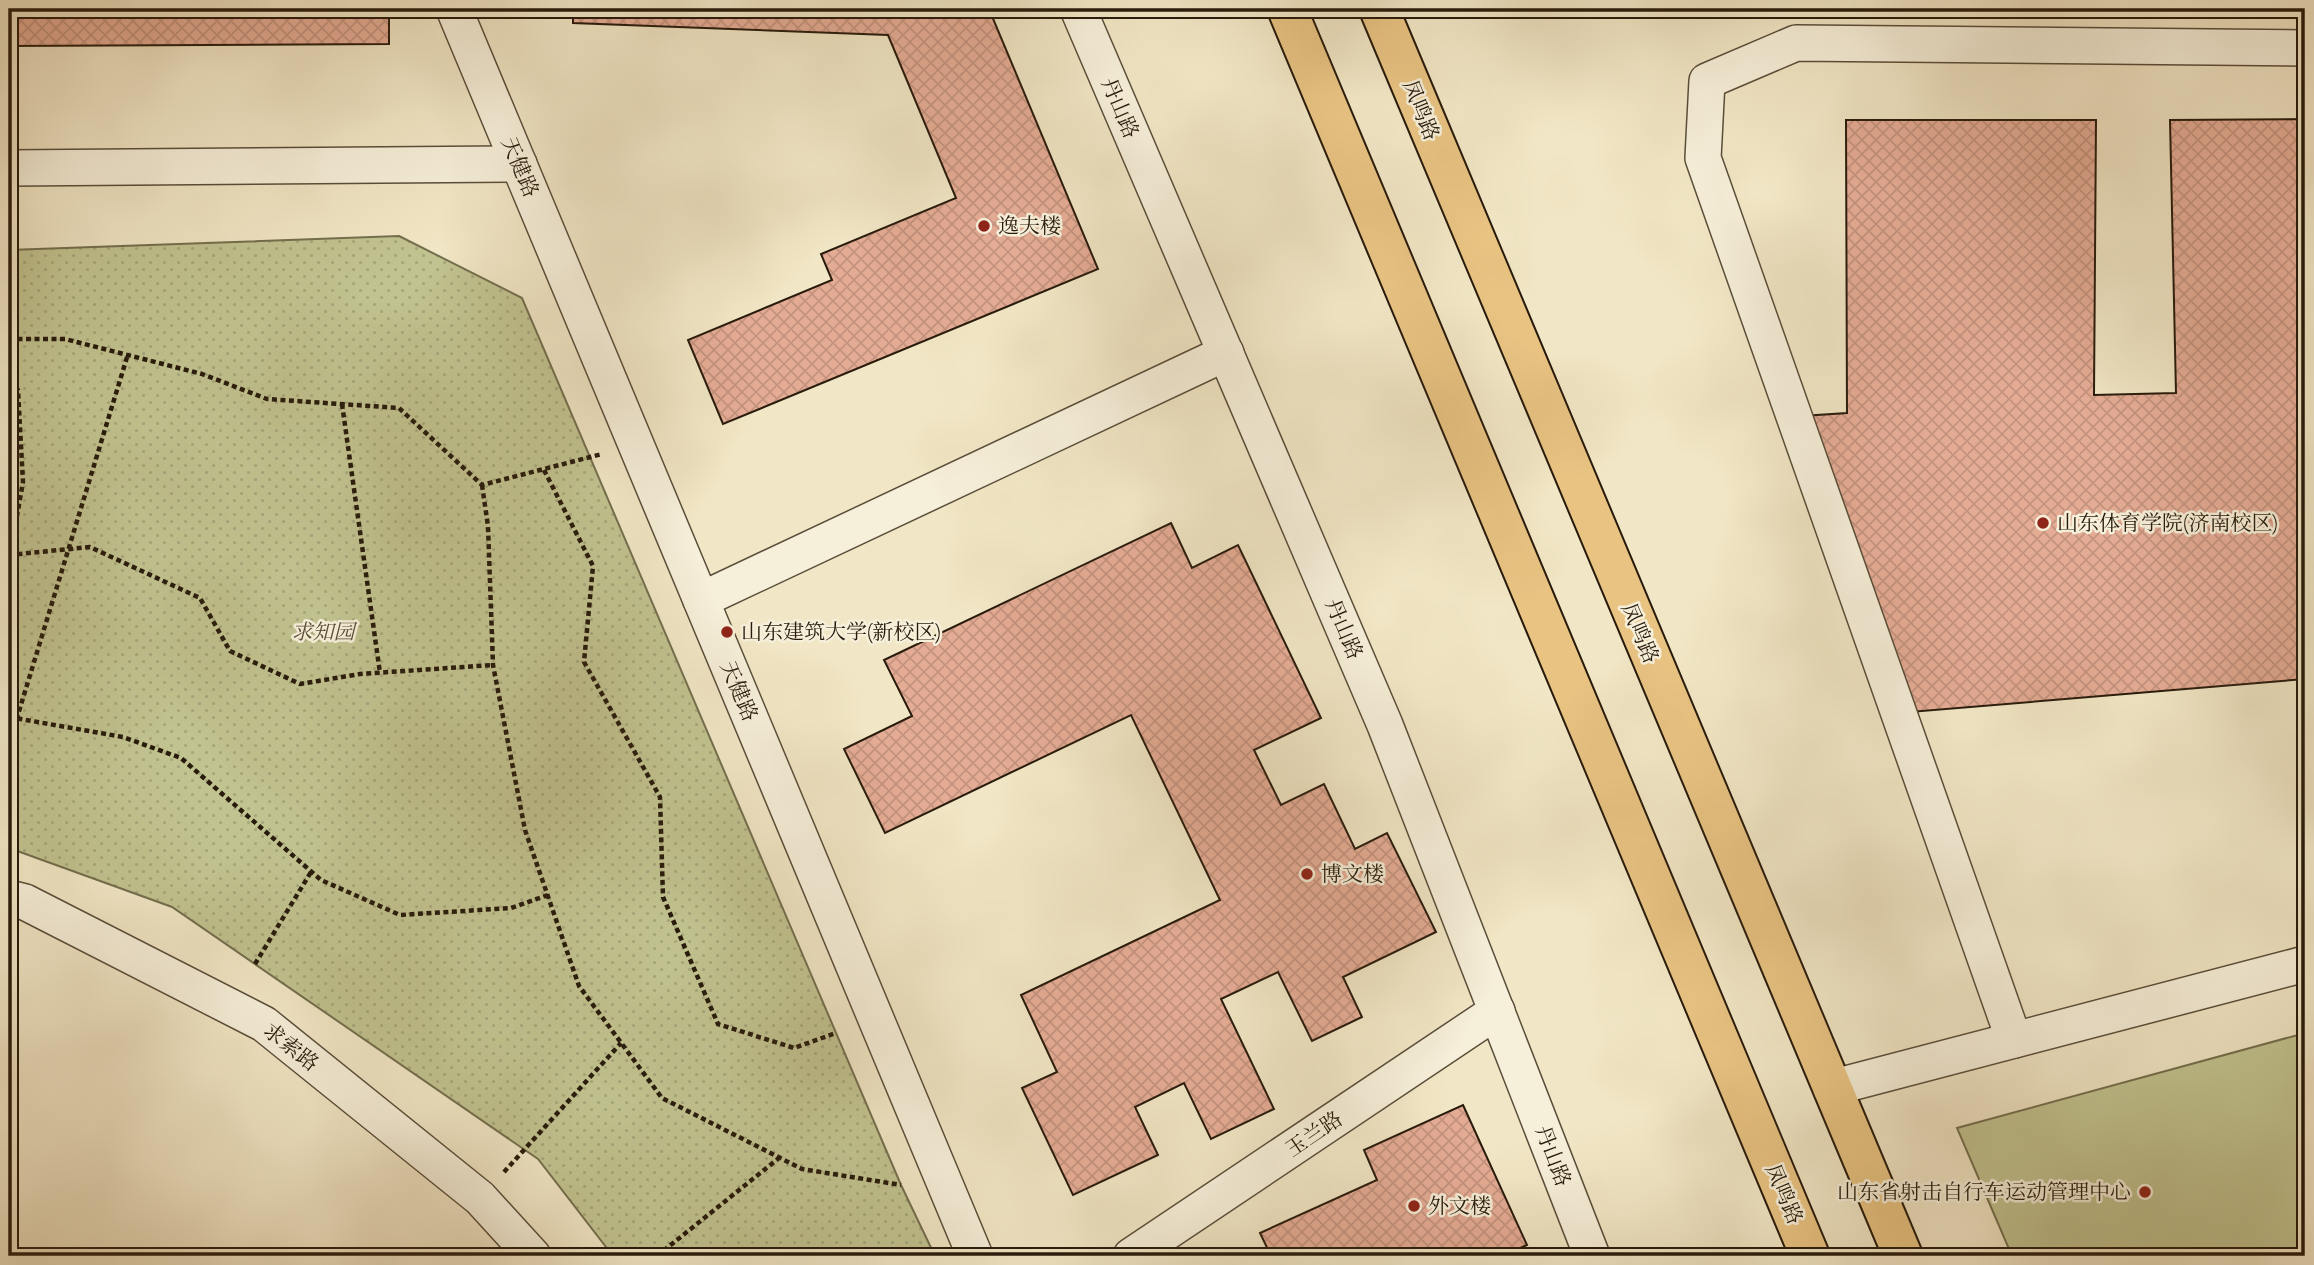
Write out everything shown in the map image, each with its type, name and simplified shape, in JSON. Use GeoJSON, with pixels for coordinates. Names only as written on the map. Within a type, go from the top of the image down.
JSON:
{"type":"FeatureCollection","features":[{"type":"Feature","properties":{"kind":"main road","name":"凤鸣路"},"geometry":{"type":"LineString","coordinates":[[1287,9],[1810,1256]]}},
{"type":"Feature","properties":{"kind":"main road","name":"凤鸣路"},"geometry":{"type":"LineString","coordinates":[[1379,9],[1903,1256]]}},
{"type":"Feature","properties":{"kind":"street","name":"天健路"},"geometry":{"type":"LineString","coordinates":[[454,9],[975,1256]]}},
{"type":"Feature","properties":{"kind":"street","name":"丹山路"},"geometry":{"type":"LineString","coordinates":[[1078,9],[1385,725],[1592,1256]]}},
{"type":"Feature","properties":{"kind":"street"},"geometry":{"type":"LineString","coordinates":[[2014,1040],[1703,158],[1707,81],[1796,43],[2305,48]]}},
{"type":"Feature","properties":{"kind":"street"},"geometry":{"type":"LineString","coordinates":[[9,168],[519,164]]}},
{"type":"Feature","properties":{"kind":"street"},"geometry":{"type":"LineString","coordinates":[[701,600],[1226,353]]}},
{"type":"Feature","properties":{"kind":"street","name":"求索路"},"geometry":{"type":"LineString","coordinates":[[9,898],[25,902],[264,1024],[480,1198],[533,1256]]}},
{"type":"Feature","properties":{"kind":"street"},"geometry":{"type":"LineString","coordinates":[[1831,1088],[2305,964]]}},
{"type":"Feature","properties":{"kind":"street","name":"玉兰路"},"geometry":{"type":"LineString","coordinates":[[1132,1256],[1497,1011]]}},
{"type":"Feature","properties":{"kind":"path"},"geometry":{"type":"LineString","coordinates":[[9,339],[65,339],[202,374],[267,399],[399,408],[482,485],[488,526],[493,665],[525,830],[579,986],[662,1098],[802,1169],[901,1185]]}},
{"type":"Feature","properties":{"kind":"path"},"geometry":{"type":"LineString","coordinates":[[9,744],[128,354]]}},
{"type":"Feature","properties":{"kind":"path"},"geometry":{"type":"LineString","coordinates":[[9,380],[18,390],[23,482],[10,555],[90,547],[200,598],[230,651],[300,684],[380,673],[493,665]]}},
{"type":"Feature","properties":{"kind":"path"},"geometry":{"type":"LineString","coordinates":[[342,404],[380,673]]}},
{"type":"Feature","properties":{"kind":"path"},"geometry":{"type":"LineString","coordinates":[[482,485],[589,459],[635,442]]}},
{"type":"Feature","properties":{"kind":"path"},"geometry":{"type":"LineString","coordinates":[[544,470],[593,566],[584,662],[660,797],[663,897],[718,1024],[794,1048],[836,1033]]}},
{"type":"Feature","properties":{"kind":"path"},"geometry":{"type":"LineString","coordinates":[[9,718],[123,737],[181,758],[321,880],[400,915],[511,908],[548,895]]}},
{"type":"Feature","properties":{"kind":"path"},"geometry":{"type":"LineString","coordinates":[[255,964],[311,872]]}},
{"type":"Feature","properties":{"kind":"path"},"geometry":{"type":"LineString","coordinates":[[480,1198],[621,1043]]}},
{"type":"Feature","properties":{"kind":"path"},"geometry":{"type":"LineString","coordinates":[[657,1256],[780,1158]]}},
{"type":"Feature","properties":{"kind":"green space","name":"求知园"},"geometry":{"type":"Polygon","coordinates":[[[399,236],[522,298],[901,1185],[935,1256],[613,1256],[538,1159],[172,907],[9,848],[9,250],[399,236]]]}},
{"type":"Feature","properties":{"kind":"green space","name":"山东省射击自行车运动管理中心"},"geometry":{"type":"Polygon","coordinates":[[[2305,1033],[2305,1256],[2012,1256],[1957,1128],[2305,1033]]]}},
{"type":"Feature","properties":{"kind":"building"},"geometry":{"type":"Polygon","coordinates":[[[9,9],[389,9],[389,44],[9,46],[9,9]]]}},
{"type":"Feature","properties":{"kind":"building","name":"逸夫楼"},"geometry":{"type":"Polygon","coordinates":[[[573,9],[989,9],[1098,269],[723,424],[688,340],[832,280],[821,254],[956,198],[888,35],[573,23],[573,9]]]}},
{"type":"Feature","properties":{"kind":"building"},"geometry":{"type":"Polygon","coordinates":[[[2305,119],[2305,679],[1898,713],[1802,416],[1847,413],[1846,120],[2096,120],[2094,395],[2176,393],[2170,120],[2305,119]]]}},
{"type":"Feature","properties":{"kind":"building","name":"博文楼"},"geometry":{"type":"Polygon","coordinates":[[[1171,523],[1192,568],[1238,545],[1321,718],[1254,750],[1281,805],[1324,784],[1355,849],[1387,833],[1436,932],[1343,977],[1362,1017],[1312,1041],[1278,972],[1221,999],[1274,1109],[1211,1139],[1184,1083],[1135,1107],[1158,1155],[1073,1195],[1022,1088],[1057,1072],[1021,995],[1220,900],[1131,715],[885,833],[844,749],[912,716],[884,660],[1171,523]]]}},
{"type":"Feature","properties":{"kind":"building","name":"外文楼"},"geometry":{"type":"Polygon","coordinates":[[[1463,1105],[1527,1245],[1502,1256],[1271,1256],[1260,1233],[1377,1180],[1364,1150],[1463,1105]]]}},
{"type":"Feature","properties":{"kind":"place","name":"逸夫楼"},"geometry":{"type":"Point","coordinates":[984,226]}},
{"type":"Feature","properties":{"kind":"place","name":"山东体育学院(济南校区)"},"geometry":{"type":"Point","coordinates":[2043,523]}},
{"type":"Feature","properties":{"kind":"place","name":"山东建筑大学(新校区)"},"geometry":{"type":"Point","coordinates":[727,632]}},
{"type":"Feature","properties":{"kind":"place","name":"博文楼"},"geometry":{"type":"Point","coordinates":[1307,874]}},
{"type":"Feature","properties":{"kind":"place","name":"山东省射击自行车运动管理中心"},"geometry":{"type":"Point","coordinates":[2145,1192]}},
{"type":"Feature","properties":{"kind":"place","name":"外文楼"},"geometry":{"type":"Point","coordinates":[1414,1206]}}]}
